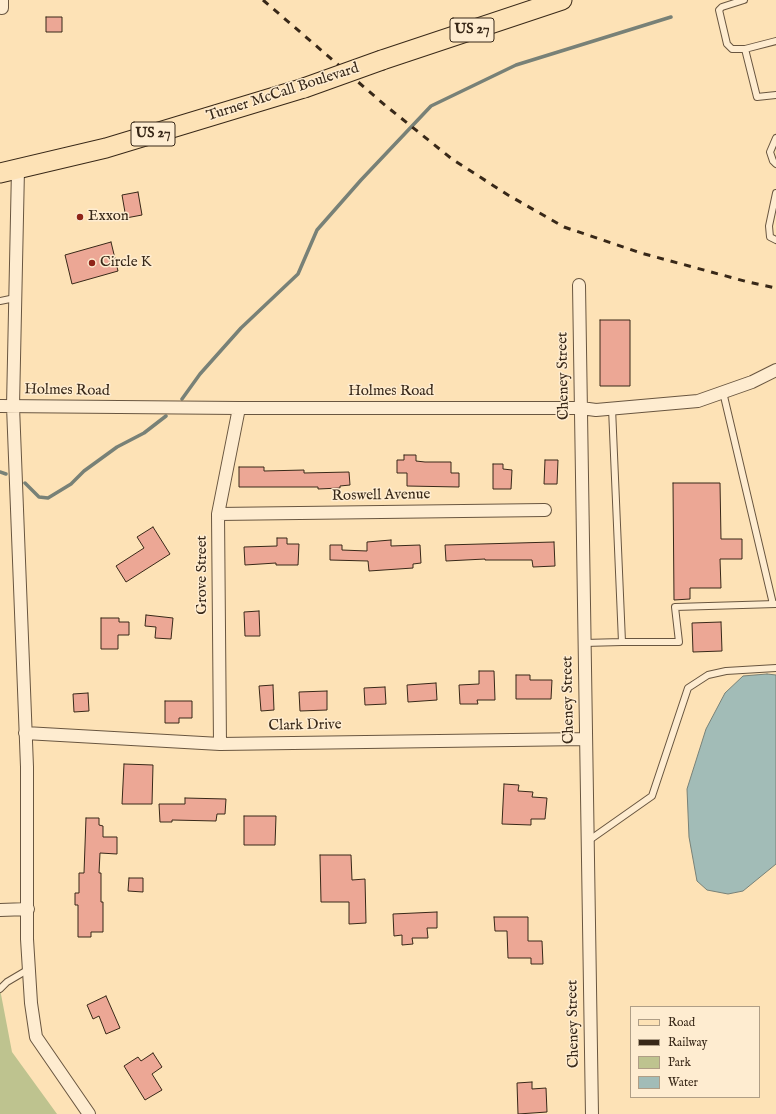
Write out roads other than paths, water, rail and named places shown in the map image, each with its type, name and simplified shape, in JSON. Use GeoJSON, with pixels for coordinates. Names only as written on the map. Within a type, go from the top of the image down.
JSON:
{"type":"FeatureCollection","features":[{"type":"Feature","properties":{"kind":"main road","name":"Turner McCall Boulevard"},"geometry":{"type":"LineString","coordinates":[[0,173],[106,148],[304,88],[382,60],[562,0]]}},
{"type":"Feature","properties":{"kind":"street"},"geometry":{"type":"LineString","coordinates":[[18,169],[13,406],[27,766],[27,939],[31,1003],[36,1037],[89,1114]]}},
{"type":"Feature","properties":{"kind":"street","name":"Cheney Street"},"geometry":{"type":"LineString","coordinates":[[579,285],[592,1114]]}},
{"type":"Feature","properties":{"kind":"street","name":"Holmes Road"},"geometry":{"type":"LineString","coordinates":[[0,406],[581,408],[596,410],[698,401],[752,382],[776,370]]}},
{"type":"Feature","properties":{"kind":"street","name":"Grove Street"},"geometry":{"type":"LineString","coordinates":[[220,744],[218,514],[239,408]]}},
{"type":"Feature","properties":{"kind":"street","name":"Roswell Avenue"},"geometry":{"type":"LineString","coordinates":[[218,514],[545,510]]}},
{"type":"Feature","properties":{"kind":"street","name":"Clark Drive"},"geometry":{"type":"LineString","coordinates":[[25,733],[220,744],[585,739]]}},
{"type":"Feature","properties":{"kind":"street"},"geometry":{"type":"LineString","coordinates":[[0,910],[28,909]]}},
{"type":"Feature","properties":{"kind":"lane"},"geometry":{"type":"LineString","coordinates":[[744,0],[722,7],[719,10],[727,44],[732,49],[745,49],[776,41]]}},
{"type":"Feature","properties":{"kind":"lane"},"geometry":{"type":"LineString","coordinates":[[745,49],[757,97],[776,95]]}},
{"type":"Feature","properties":{"kind":"lane"},"geometry":{"type":"LineString","coordinates":[[776,138],[770,152],[773,161],[776,164]]}},
{"type":"Feature","properties":{"kind":"lane"},"geometry":{"type":"LineString","coordinates":[[776,193],[769,226],[770,237],[776,240]]}},
{"type":"Feature","properties":{"kind":"lane"},"geometry":{"type":"LineString","coordinates":[[769,226],[776,229]]}},
{"type":"Feature","properties":{"kind":"lane"},"geometry":{"type":"LineString","coordinates":[[0,301],[15,298]]}},
{"type":"Feature","properties":{"kind":"lane"},"geometry":{"type":"LineString","coordinates":[[584,642],[679,642],[675,607],[774,604],[723,392]]}},
{"type":"Feature","properties":{"kind":"lane"},"geometry":{"type":"LineString","coordinates":[[612,408],[622,642]]}},
{"type":"Feature","properties":{"kind":"lane"},"geometry":{"type":"LineString","coordinates":[[587,842],[652,796],[688,688],[708,675],[726,671],[776,668]]}},
{"type":"Feature","properties":{"kind":"lane"},"geometry":{"type":"LineString","coordinates":[[0,989],[7,982],[29,970]]}},
{"type":"Feature","properties":{"kind":"water"},"geometry":{"type":"Polygon","coordinates":[[[767,674],[776,675],[776,864],[743,891],[728,894],[707,890],[697,881],[689,837],[687,789],[706,729],[725,693],[743,676],[767,674]]]}},
{"type":"Feature","properties":{"kind":"waterway"},"geometry":{"type":"LineString","coordinates":[[182,399],[200,374],[241,328],[298,274],[317,230],[361,180],[431,106],[516,65],[671,17]]}},
{"type":"Feature","properties":{"kind":"waterway"},"geometry":{"type":"LineString","coordinates":[[25,483],[39,497],[48,498],[71,484],[84,471],[117,447],[144,433],[166,416]]}},
{"type":"Feature","properties":{"kind":"waterway"},"geometry":{"type":"LineString","coordinates":[[0,472],[6,474]]}},
{"type":"Feature","properties":{"kind":"railway"},"geometry":{"type":"LineString","coordinates":[[263,0],[386,106],[452,159],[508,195],[564,227],[641,253],[748,282],[776,288]]}},
{"type":"Feature","properties":{"kind":"place","name":"Exxon"},"geometry":{"type":"Point","coordinates":[80,217]}},
{"type":"Feature","properties":{"kind":"place","name":"Circle K"},"geometry":{"type":"Point","coordinates":[92,263]}}]}
